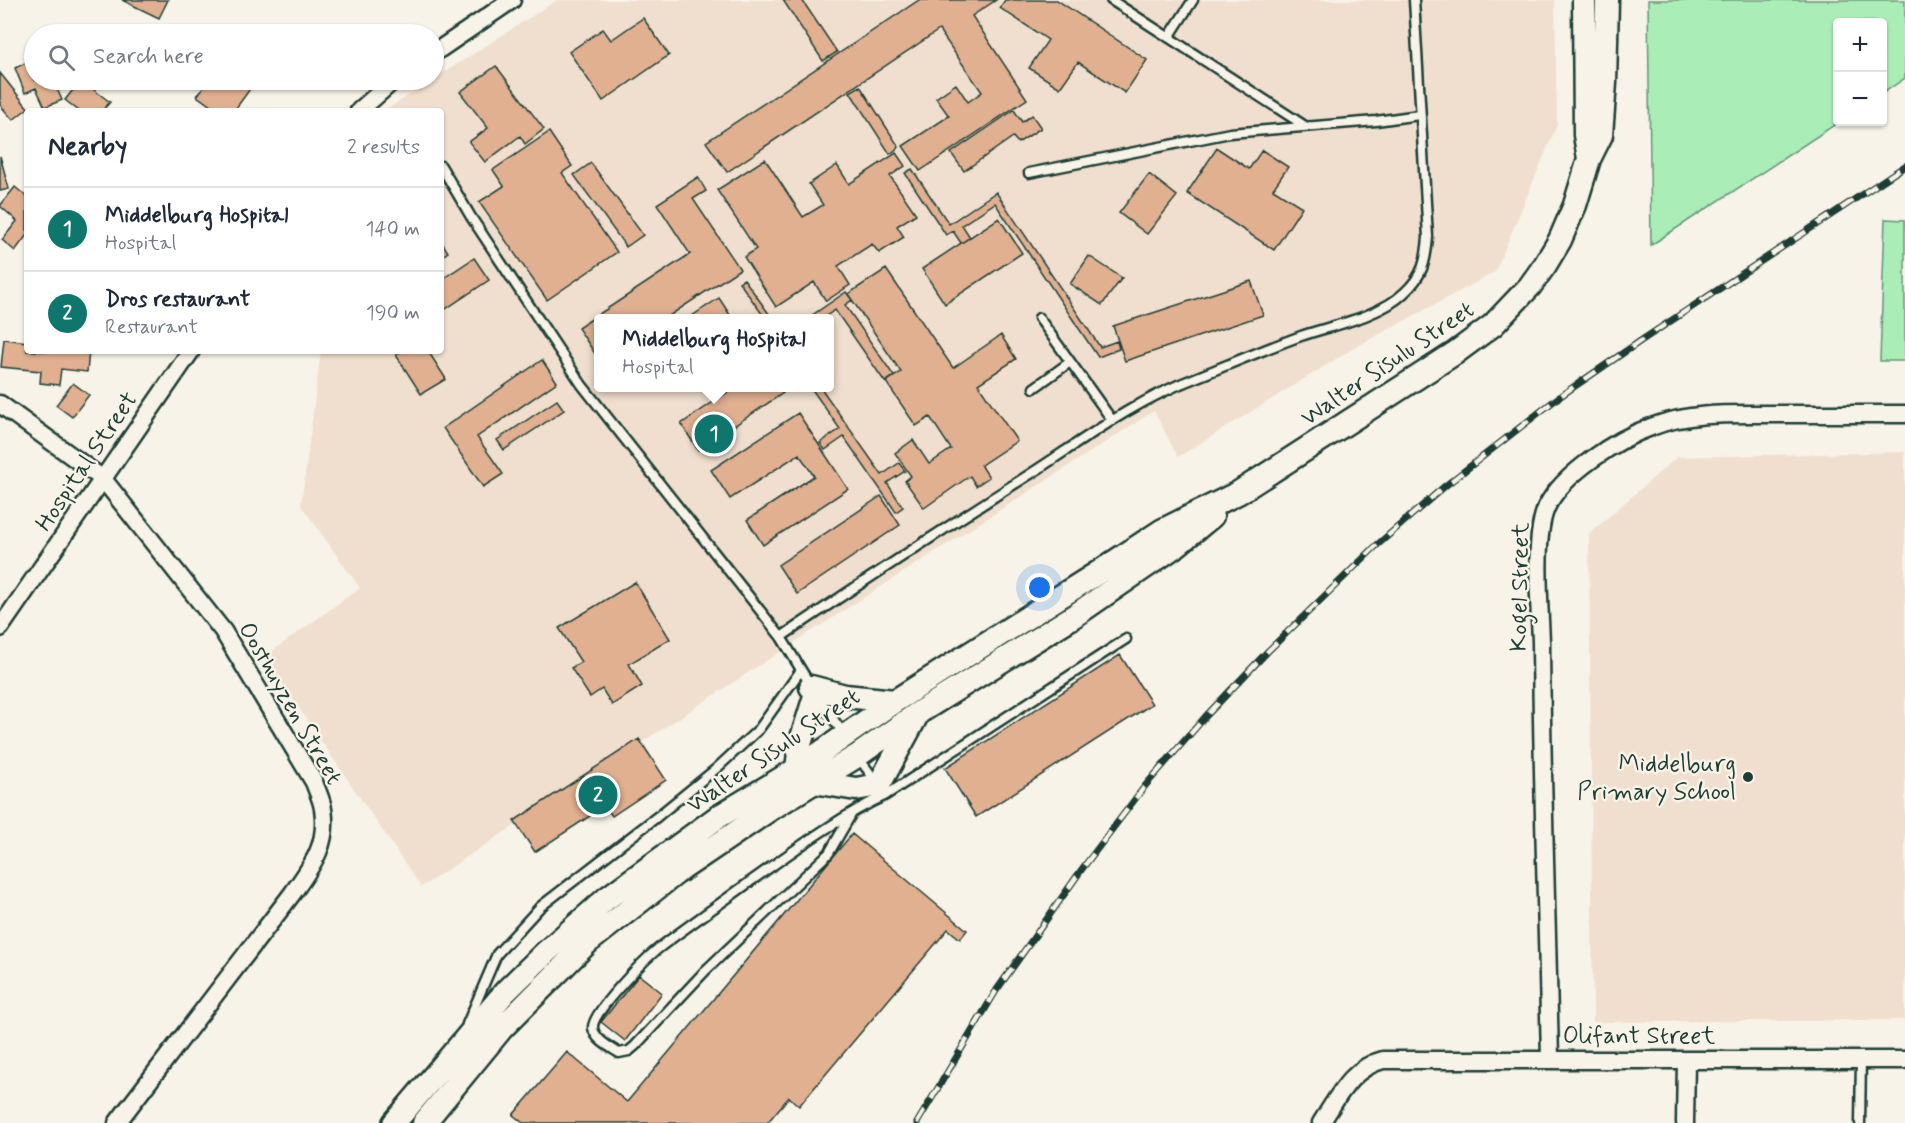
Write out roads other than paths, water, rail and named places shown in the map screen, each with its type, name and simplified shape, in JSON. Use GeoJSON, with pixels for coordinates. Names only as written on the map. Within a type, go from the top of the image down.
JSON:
{"type":"FeatureCollection","features":[{"type":"Feature","properties":{"kind":"main road"},"geometry":{"type":"LineString","coordinates":[[1584,0],[1585,135],[1589,159]]}},
{"type":"Feature","properties":{"kind":"main road","name":"Walter Sisulu Street"},"geometry":{"type":"LineString","coordinates":[[851,745],[895,701],[1163,530],[1238,493],[1445,359],[1493,325],[1530,286],[1545,265],[1575,205],[1589,159],[1601,135],[1605,83],[1606,0]]}},
{"type":"Feature","properties":{"kind":"main road","name":"Walter Sisulu Street"},"geometry":{"type":"LineString","coordinates":[[394,1123],[506,991],[606,899],[718,817],[805,775],[851,745],[918,713],[1074,616],[1177,545],[1238,493]]}},
{"type":"Feature","properties":{"kind":"main road"},"geometry":{"type":"LineString","coordinates":[[895,701],[846,696],[809,683],[801,744],[805,775],[856,789],[882,790],[918,713]]}},
{"type":"Feature","properties":{"kind":"main road","name":"Walter Sisulu Street"},"geometry":{"type":"LineString","coordinates":[[424,1123],[502,1028],[588,942],[676,873],[772,807],[805,775]]}},
{"type":"Feature","properties":{"kind":"street"},"geometry":{"type":"LineString","coordinates":[[444,46],[512,0]]}},
{"type":"Feature","properties":{"kind":"street"},"geometry":{"type":"LineString","coordinates":[[362,108],[383,90]]}},
{"type":"Feature","properties":{"kind":"street","name":"Hospital Street"},"geometry":{"type":"LineString","coordinates":[[0,628],[189,354]]}},
{"type":"Feature","properties":{"kind":"street","name":"Oosthuyzen Street"},"geometry":{"type":"LineString","coordinates":[[0,404],[103,479],[223,631],[314,782],[323,808],[324,837],[316,859],[292,894],[117,1123]]}},
{"type":"Feature","properties":{"kind":"street","name":"Kogel Street"},"geometry":{"type":"LineString","coordinates":[[1551,1059],[1539,557],[1542,519],[1547,505],[1563,484],[1602,451],[1630,435],[1677,419],[1724,414],[1905,414]]}},
{"type":"Feature","properties":{"kind":"street","name":"Olifant Street"},"geometry":{"type":"LineString","coordinates":[[1321,1123],[1353,1076],[1373,1062],[1383,1060],[1905,1060]]}},
{"type":"Feature","properties":{"kind":"street"},"geometry":{"type":"LineString","coordinates":[[1685,1123],[1686,1060]]}},
{"type":"Feature","properties":{"kind":"lane"},"geometry":{"type":"LineString","coordinates":[[1111,0],[1305,126]]}},
{"type":"Feature","properties":{"kind":"lane"},"geometry":{"type":"LineString","coordinates":[[1168,37],[1193,0]]}},
{"type":"Feature","properties":{"kind":"lane"},"geometry":{"type":"LineString","coordinates":[[781,637],[916,546],[1112,420],[1185,382],[1301,336],[1393,303],[1405,292],[1417,278],[1426,260],[1428,214],[1419,115],[1414,0]]}},
{"type":"Feature","properties":{"kind":"lane"},"geometry":{"type":"LineString","coordinates":[[1029,173],[1230,133],[1376,121],[1419,115]]}},
{"type":"Feature","properties":{"kind":"lane"},"geometry":{"type":"LineString","coordinates":[[444,171],[471,217],[582,385],[781,637],[809,683],[882,790]]}},
{"type":"Feature","properties":{"kind":"lane"},"geometry":{"type":"LineString","coordinates":[[1039,318],[1112,420]]}},
{"type":"Feature","properties":{"kind":"lane"},"geometry":{"type":"LineString","coordinates":[[1034,387],[1070,362]]}},
{"type":"Feature","properties":{"kind":"lane"},"geometry":{"type":"LineString","coordinates":[[852,813],[829,853],[706,970],[635,1046],[629,1051],[619,1053],[596,1035],[593,1021],[599,1012],[633,972],[657,949],[882,790],[1126,639]]}},
{"type":"Feature","properties":{"kind":"lane"},"geometry":{"type":"LineString","coordinates":[[457,1048],[497,954],[540,907],[717,768],[809,683]]}},
{"type":"Feature","properties":{"kind":"lane"},"geometry":{"type":"LineString","coordinates":[[1860,1123],[1861,1059]]}},
{"type":"Feature","properties":{"kind":"railway"},"geometry":{"type":"LineString","coordinates":[[917,1123],[996,991],[1082,869],[1145,786],[1206,716],[1268,651],[1376,546],[1445,486],[1559,397],[1905,166]]}},
{"type":"Feature","properties":{"kind":"place","name":"Middelburg Hospital"},"geometry":{"type":"Point","coordinates":[714,434]}},
{"type":"Feature","properties":{"kind":"place","name":"Middelburg Primary School"},"geometry":{"type":"Point","coordinates":[1748,777]}},
{"type":"Feature","properties":{"kind":"place","name":"Dros restaurant"},"geometry":{"type":"Point","coordinates":[598,795]}}]}
